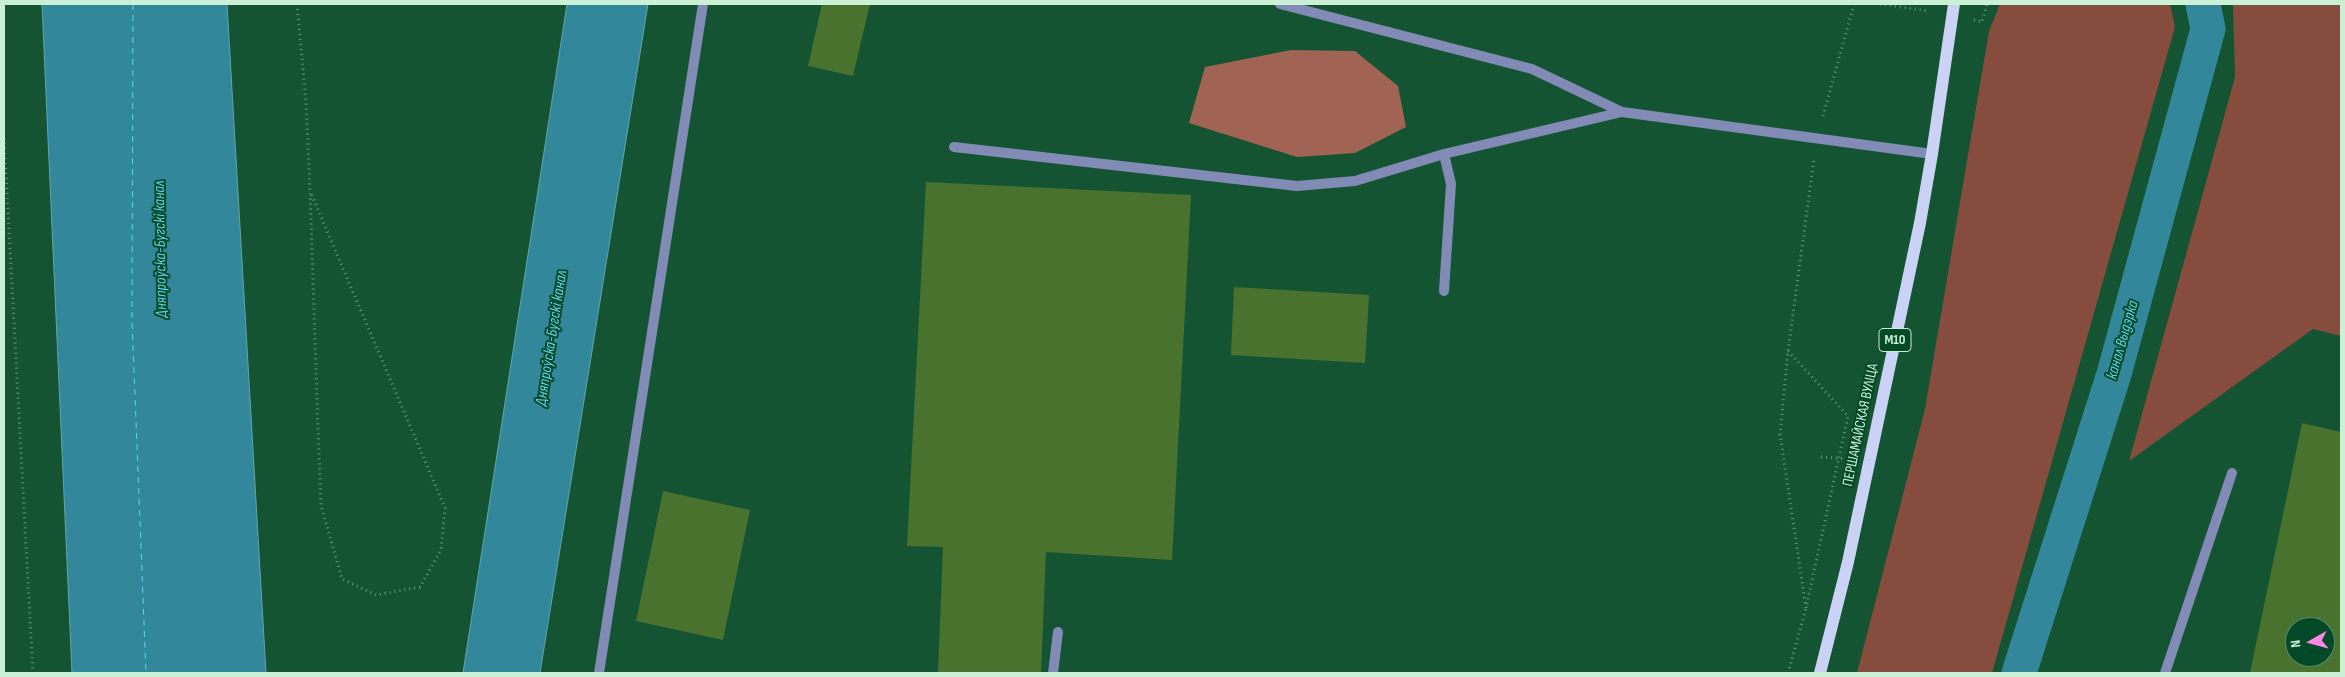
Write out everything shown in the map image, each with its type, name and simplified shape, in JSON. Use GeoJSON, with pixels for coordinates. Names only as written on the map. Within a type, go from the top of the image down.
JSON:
{"type":"FeatureCollection","features":[{"type":"Feature","properties":{"kind":"main road","name":"ПЕРШАМАЙСКАЯ ВУЛІЦА"},"geometry":{"type":"LineString","coordinates":[[1820,673],[1850,553],[1932,154],[1954,4]]}},
{"type":"Feature","properties":{"kind":"lane"},"geometry":{"type":"LineString","coordinates":[[599,673],[704,4]]}},
{"type":"Feature","properties":{"kind":"lane"},"geometry":{"type":"LineString","coordinates":[[1280,4],[1532,68],[1622,112],[1932,154]]}},
{"type":"Feature","properties":{"kind":"lane"},"geometry":{"type":"LineString","coordinates":[[954,147],[1297,186],[1355,181],[1444,154],[1622,112]]}},
{"type":"Feature","properties":{"kind":"lane"},"geometry":{"type":"LineString","coordinates":[[1444,154],[1451,184],[1444,291]]}},
{"type":"Feature","properties":{"kind":"lane"},"geometry":{"type":"LineString","coordinates":[[2166,673],[2232,474]]}},
{"type":"Feature","properties":{"kind":"lane"},"geometry":{"type":"LineString","coordinates":[[1053,673],[1058,632]]}},
{"type":"Feature","properties":{"kind":"path"},"geometry":{"type":"LineString","coordinates":[[297,4],[306,102],[321,505],[342,579],[376,595],[420,587],[441,550],[445,508],[310,191]]}},
{"type":"Feature","properties":{"kind":"path"},"geometry":{"type":"LineString","coordinates":[[1806,608],[1780,434],[1788,351],[1817,139],[1854,4]]}},
{"type":"Feature","properties":{"kind":"path"},"geometry":{"type":"LineString","coordinates":[[4,138],[33,673]]}},
{"type":"Feature","properties":{"kind":"path"},"geometry":{"type":"LineString","coordinates":[[1788,351],[1848,416],[1806,608],[1788,673]]}},
{"type":"Feature","properties":{"kind":"shaded area"},"geometry":{"type":"Polygon","coordinates":[[[2000,4],[2170,4],[2175,27],[1992,673],[1857,673],[1925,409],[1989,31],[2000,4]]]}},
{"type":"Feature","properties":{"kind":"shaded area"},"geometry":{"type":"Polygon","coordinates":[[[2233,4],[2341,4],[2341,336],[2313,329],[2129,461],[2235,77],[2233,4]]]}},
{"type":"Feature","properties":{"kind":"shaded area"},"geometry":{"type":"Polygon","coordinates":[[[1291,50],[1355,51],[1398,86],[1406,127],[1355,153],[1297,157],[1189,123],[1205,67],[1291,50]]]}},
{"type":"Feature","properties":{"kind":"water","name":"Дняпроўска-Бугскі канал"},"geometry":{"type":"Polygon","coordinates":[[[42,4],[227,4],[266,673],[72,673],[42,4]]]}},
{"type":"Feature","properties":{"kind":"water","name":"Дняпроўска-Бугскі канал"},"geometry":{"type":"Polygon","coordinates":[[[567,4],[648,4],[540,673],[463,673],[567,4]]]}},
{"type":"Feature","properties":{"kind":"building"},"geometry":{"type":"Polygon","coordinates":[[[822,4],[870,4],[853,76],[808,66],[822,4]]]}},
{"type":"Feature","properties":{"kind":"building"},"geometry":{"type":"Polygon","coordinates":[[[926,182],[1191,195],[1172,560],[1046,552],[1041,673],[938,673],[943,547],[907,546],[926,182]]]}},
{"type":"Feature","properties":{"kind":"building"},"geometry":{"type":"Polygon","coordinates":[[[1234,287],[1369,295],[1365,363],[1231,355],[1234,287]]]}},
{"type":"Feature","properties":{"kind":"building"},"geometry":{"type":"Polygon","coordinates":[[[2302,423],[2341,432],[2341,673],[2250,673],[2302,423]]]}},
{"type":"Feature","properties":{"kind":"building"},"geometry":{"type":"Polygon","coordinates":[[[663,491],[750,510],[723,640],[636,621],[663,491]]]}},
{"type":"Feature","properties":{"kind":"waterway","name":"канал Выдэрка"},"geometry":{"type":"LineString","coordinates":[[2019,673],[2114,374],[2208,29],[2203,4]]}},
{"type":"Feature","properties":{"kind":"ferry route"},"geometry":{"type":"LineString","coordinates":[[133,4],[132,320],[146,673]]}}]}
